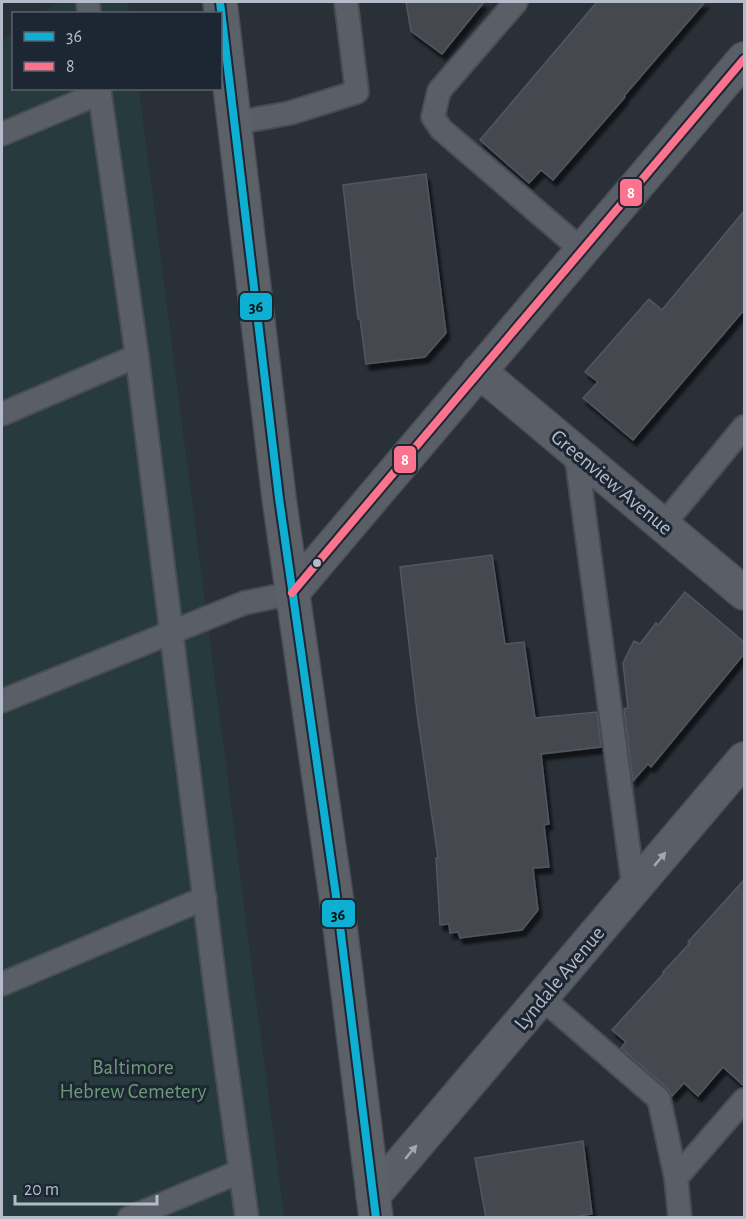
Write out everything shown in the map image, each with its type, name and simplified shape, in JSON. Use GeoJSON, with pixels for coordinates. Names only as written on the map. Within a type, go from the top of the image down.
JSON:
{"type":"FeatureCollection","features":[{"type":"Feature","properties":{"kind":"main road"},"geometry":{"type":"LineString","coordinates":[[222,18],[279,498],[338,910],[374,1207]]}},
{"type":"Feature","properties":{"kind":"street"},"geometry":{"type":"LineString","coordinates":[[292,593],[744,59]]}},
{"type":"Feature","properties":{"kind":"street","name":"Greenview Avenue"},"geometry":{"type":"LineString","coordinates":[[479,371],[744,593]]}},
{"type":"Feature","properties":{"kind":"street","name":"Lyndale Avenue"},"geometry":{"type":"LineString","coordinates":[[374,1207],[542,998],[744,759]]}},
{"type":"Feature","properties":{"kind":"lane"},"geometry":{"type":"LineString","coordinates":[[235,123],[290,113],[357,92],[346,2]]}},
{"type":"Feature","properties":{"kind":"lane"},"geometry":{"type":"LineString","coordinates":[[516,2],[439,91],[434,117],[441,129],[582,250]]}},
{"type":"Feature","properties":{"kind":"lane"},"geometry":{"type":"LineString","coordinates":[[2,134],[100,91],[137,356],[204,898],[239,1172],[247,1218]]}},
{"type":"Feature","properties":{"kind":"lane"},"geometry":{"type":"LineString","coordinates":[[2,414],[137,356]]}},
{"type":"Feature","properties":{"kind":"lane"},"geometry":{"type":"LineString","coordinates":[[663,525],[744,427]]}},
{"type":"Feature","properties":{"kind":"lane"},"geometry":{"type":"LineString","coordinates":[[576,453],[634,890]]}},
{"type":"Feature","properties":{"kind":"lane"},"geometry":{"type":"LineString","coordinates":[[2,701],[244,603],[292,593]]}},
{"type":"Feature","properties":{"kind":"lane"},"geometry":{"type":"LineString","coordinates":[[2,984],[204,898]]}},
{"type":"Feature","properties":{"kind":"lane"},"geometry":{"type":"LineString","coordinates":[[542,998],[659,1099],[676,1178],[680,1218]]}},
{"type":"Feature","properties":{"kind":"lane"},"geometry":{"type":"LineString","coordinates":[[676,1178],[744,1100]]}},
{"type":"Feature","properties":{"kind":"lane"},"geometry":{"type":"LineString","coordinates":[[129,1218],[239,1172]]}},
{"type":"Feature","properties":{"kind":"green space"},"geometry":{"type":"Polygon","coordinates":[[[59,2],[128,2],[129,12],[45,12],[59,2]]]}},
{"type":"Feature","properties":{"kind":"green space","name":"Baltimore Hebrew Cemetery"},"geometry":{"type":"Polygon","coordinates":[[[12,34],[12,90],[139,90],[284,1217],[2,1217],[2,41],[12,34]]]}},
{"type":"Feature","properties":{"kind":"building"},"geometry":{"type":"Polygon","coordinates":[[[406,2],[484,2],[442,54],[411,31],[406,2]]]}},
{"type":"Feature","properties":{"kind":"building"},"geometry":{"type":"Polygon","coordinates":[[[597,2],[705,2],[553,180],[541,170],[529,183],[480,140],[597,2]]]}},
{"type":"Feature","properties":{"kind":"building"},"geometry":{"type":"Polygon","coordinates":[[[426,174],[446,333],[425,357],[366,364],[360,319],[358,319],[343,185],[426,174]]]}},
{"type":"Feature","properties":{"kind":"building"},"geometry":{"type":"Polygon","coordinates":[[[744,211],[744,310],[633,440],[583,398],[598,382],[585,372],[649,299],[662,310],[744,211]]]}},
{"type":"Feature","properties":{"kind":"building"},"geometry":{"type":"Polygon","coordinates":[[[492,555],[505,644],[524,642],[535,718],[597,712],[601,747],[541,754],[549,824],[544,825],[549,867],[533,868],[538,910],[522,930],[460,938],[458,932],[450,933],[449,924],[440,925],[436,858],[438,858],[417,713],[400,567],[492,555]]]}},
{"type":"Feature","properties":{"kind":"building"},"geometry":{"type":"Polygon","coordinates":[[[685,592],[744,642],[744,654],[651,767],[648,764],[633,781],[624,709],[628,708],[623,663],[634,641],[640,644],[685,592]]]}},
{"type":"Feature","properties":{"kind":"building"},"geometry":{"type":"Polygon","coordinates":[[[744,880],[744,1086],[723,1067],[698,1096],[684,1083],[672,1096],[668,1089],[621,1048],[626,1042],[612,1030],[744,880]]]}},
{"type":"Feature","properties":{"kind":"building"},"geometry":{"type":"Polygon","coordinates":[[[583,1141],[592,1214],[568,1218],[486,1218],[475,1158],[583,1141]]]}},
{"type":"Feature","properties":{"kind":"transit line","name":"36"},"geometry":{"type":"LineString","coordinates":[[220,2],[221,12]]}},
{"type":"Feature","properties":{"kind":"transit line","name":"36"},"geometry":{"type":"LineString","coordinates":[[222,19],[279,498],[338,910],[376,1218]]}},
{"type":"Feature","properties":{"kind":"transit line","name":"8"},"geometry":{"type":"LineString","coordinates":[[292,593],[744,59]]}}]}
